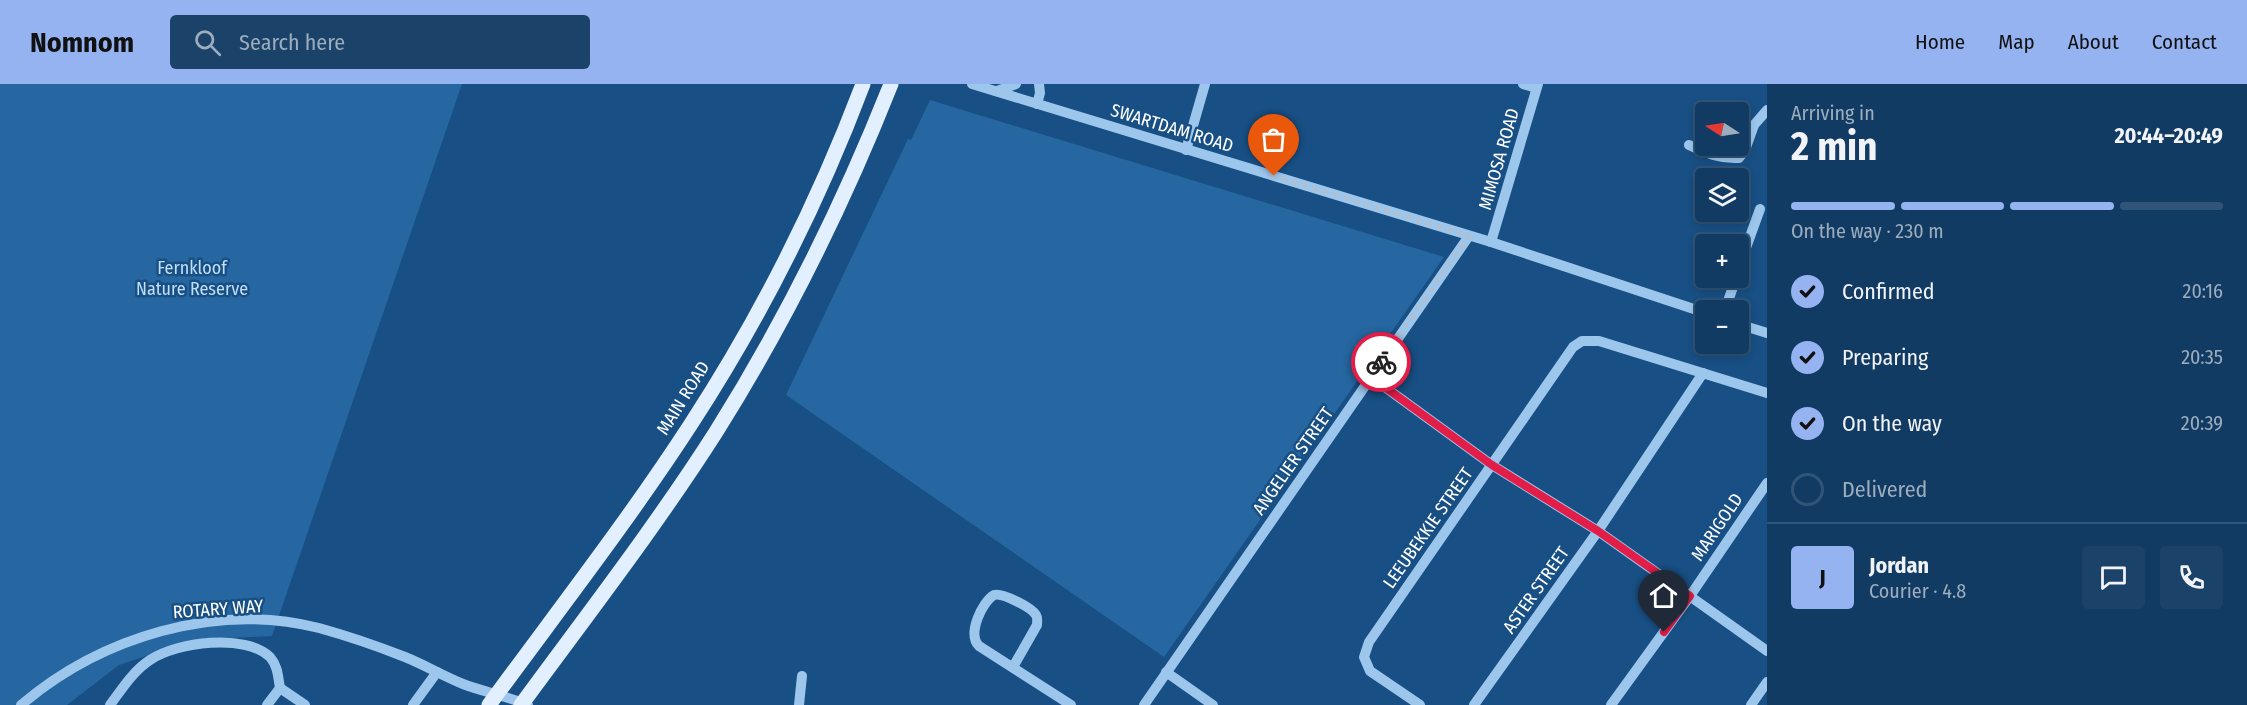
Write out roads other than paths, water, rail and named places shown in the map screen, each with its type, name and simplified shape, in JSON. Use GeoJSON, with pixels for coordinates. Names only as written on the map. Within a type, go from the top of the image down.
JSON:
{"type":"FeatureCollection","features":[{"type":"Feature","properties":{"kind":"main road","name":"MAIN ROAD"},"geometry":{"type":"LineString","coordinates":[[493,700],[659,472],[728,362],[785,262],[824,178],[863,84]]}},
{"type":"Feature","properties":{"kind":"main road"},"geometry":{"type":"LineString","coordinates":[[524,704],[670,500],[738,395],[788,308],[849,185],[891,84]]}},
{"type":"Feature","properties":{"kind":"street","name":"SWARTDAM ROAD"},"geometry":{"type":"LineString","coordinates":[[972,84],[1491,242],[1695,309]]}},
{"type":"Feature","properties":{"kind":"street"},"geometry":{"type":"LineString","coordinates":[[994,91],[1016,84]]}},
{"type":"Feature","properties":{"kind":"street"},"geometry":{"type":"LineString","coordinates":[[1037,104],[1040,93],[1039,84]]}},
{"type":"Feature","properties":{"kind":"street"},"geometry":{"type":"LineString","coordinates":[[1186,150],[1205,84]]}},
{"type":"Feature","properties":{"kind":"street"},"geometry":{"type":"LineString","coordinates":[[1523,84],[1537,86]]}},
{"type":"Feature","properties":{"kind":"street","name":"MIMOSA ROAD"},"geometry":{"type":"LineString","coordinates":[[1491,242],[1537,86]]}},
{"type":"Feature","properties":{"kind":"street"},"geometry":{"type":"LineString","coordinates":[[1689,145],[1708,155],[1739,158],[1745,150],[1754,125],[1767,110]]}},
{"type":"Feature","properties":{"kind":"street"},"geometry":{"type":"LineString","coordinates":[[1749,239],[1760,208]]}},
{"type":"Feature","properties":{"kind":"street","name":"ANGELIER STREET"},"geometry":{"type":"LineString","coordinates":[[1144,705],[1469,236]]}},
{"type":"Feature","properties":{"kind":"street"},"geometry":{"type":"LineString","coordinates":[[1749,327],[1767,333]]}},
{"type":"Feature","properties":{"kind":"street","name":"LEEUBEKKIE STREET"},"geometry":{"type":"LineString","coordinates":[[1420,705],[1370,671],[1364,657],[1369,642],[1573,347],[1582,340],[1599,341],[1767,393]]}},
{"type":"Feature","properties":{"kind":"street","name":"ASTER STREET"},"geometry":{"type":"LineString","coordinates":[[1474,705],[1598,531],[1703,373]]}},
{"type":"Feature","properties":{"kind":"street"},"geometry":{"type":"LineString","coordinates":[[1371,377],[1492,465],[1598,531],[1767,651]]}},
{"type":"Feature","properties":{"kind":"street","name":"MARIGOLD"},"geometry":{"type":"LineString","coordinates":[[1611,705],[1690,596],[1767,483]]}},
{"type":"Feature","properties":{"kind":"street"},"geometry":{"type":"LineString","coordinates":[[1013,667],[1037,625],[1037,620],[1034,612],[1005,595],[996,595],[989,600],[974,625],[974,639],[979,646],[1071,705]]}},
{"type":"Feature","properties":{"kind":"street","name":"ROTARY WAY"},"geometry":{"type":"LineString","coordinates":[[21,705],[68,671],[120,645],[165,629],[245,620],[278,621],[318,628],[404,657],[493,700],[524,704]]}},
{"type":"Feature","properties":{"kind":"street"},"geometry":{"type":"LineString","coordinates":[[110,705],[133,676],[150,660],[179,649],[230,642],[250,645],[262,651],[278,670],[280,688],[267,705]]}},
{"type":"Feature","properties":{"kind":"street"},"geometry":{"type":"LineString","coordinates":[[413,705],[437,672]]}},
{"type":"Feature","properties":{"kind":"street"},"geometry":{"type":"LineString","coordinates":[[1166,672],[1213,705]]}},
{"type":"Feature","properties":{"kind":"street"},"geometry":{"type":"LineString","coordinates":[[799,705],[802,676]]}},
{"type":"Feature","properties":{"kind":"street"},"geometry":{"type":"LineString","coordinates":[[1751,705],[1767,682]]}},
{"type":"Feature","properties":{"kind":"street"},"geometry":{"type":"LineString","coordinates":[[280,688],[305,705]]}},
{"type":"Feature","properties":{"kind":"park label","name":"Fernkloof Nature Reserve"},"geometry":{"type":"Point","coordinates":[192,278]}}]}
